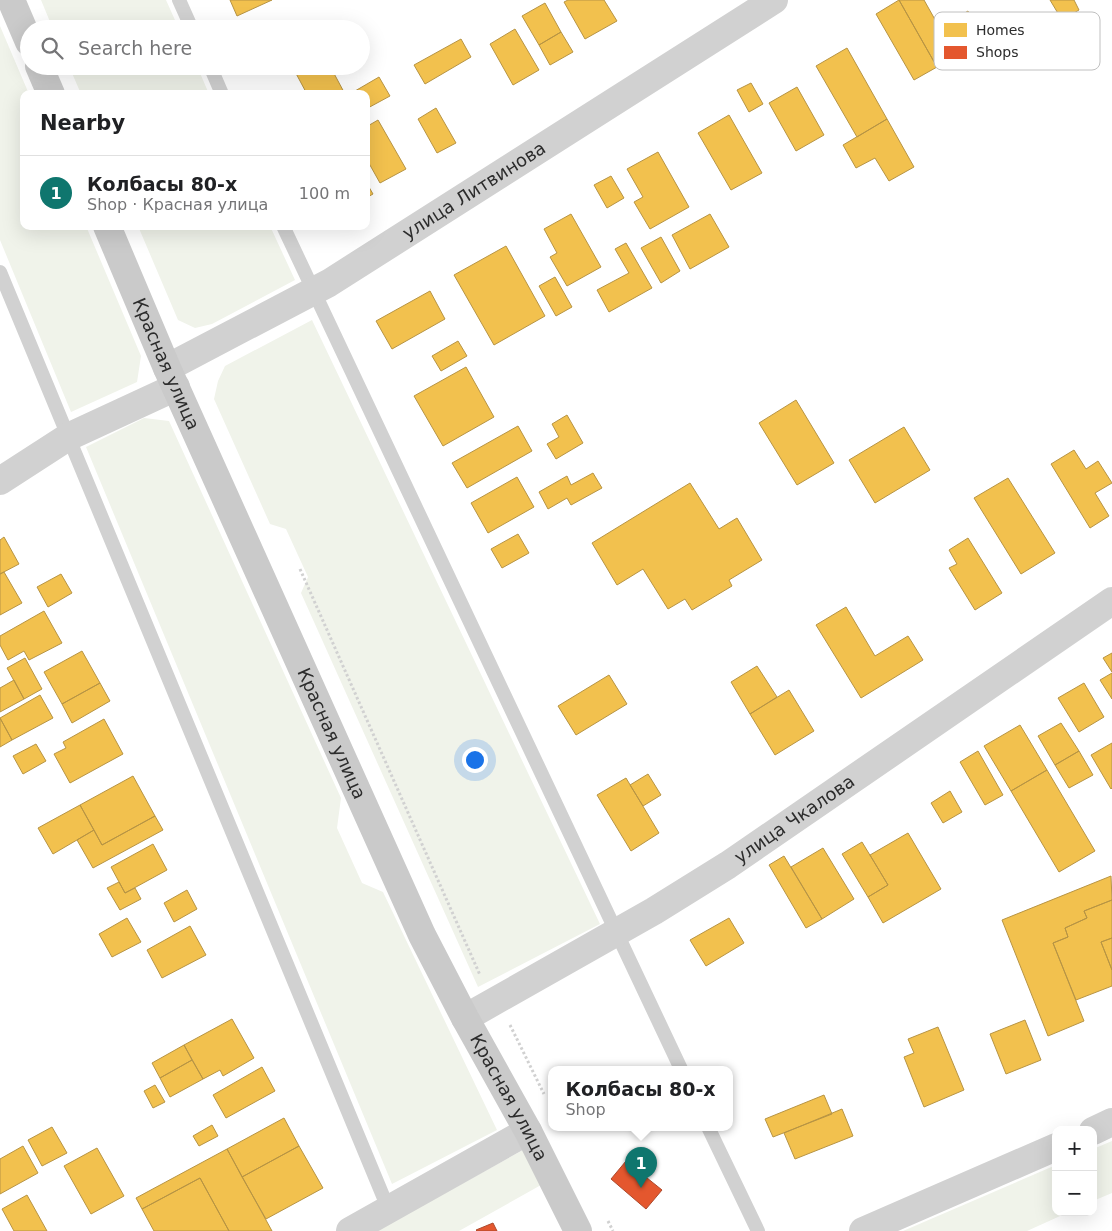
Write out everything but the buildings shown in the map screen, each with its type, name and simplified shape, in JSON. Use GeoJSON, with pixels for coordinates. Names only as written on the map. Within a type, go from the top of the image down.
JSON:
{"type":"FeatureCollection","features":[{"type":"Feature","properties":{"kind":"street"},"geometry":{"type":"LineString","coordinates":[[11,0],[20,21]]}},
{"type":"Feature","properties":{"kind":"street","name":"улица Литвинова"},"geometry":{"type":"LineString","coordinates":[[0,481],[68,437],[337,277],[774,0]]}},
{"type":"Feature","properties":{"kind":"street"},"geometry":{"type":"LineString","coordinates":[[43,75],[49,90]]}},
{"type":"Feature","properties":{"kind":"street","name":"Красная улица"},"geometry":{"type":"LineString","coordinates":[[109,230],[171,377],[418,926],[465,1018],[528,1131],[578,1231]]}},
{"type":"Feature","properties":{"kind":"street","name":"улица Чкалова"},"geometry":{"type":"LineString","coordinates":[[465,1018],[616,932],[728,865],[1112,601]]}},
{"type":"Feature","properties":{"kind":"street"},"geometry":{"type":"LineString","coordinates":[[1097,1128],[1112,1122]]}},
{"type":"Feature","properties":{"kind":"street"},"geometry":{"type":"LineString","coordinates":[[350,1231],[528,1131]]}},
{"type":"Feature","properties":{"kind":"street"},"geometry":{"type":"LineString","coordinates":[[862,1231],[1052,1149]]}},
{"type":"Feature","properties":{"kind":"lane"},"geometry":{"type":"LineString","coordinates":[[179,0],[188,20]]}},
{"type":"Feature","properties":{"kind":"lane"},"geometry":{"type":"LineString","coordinates":[[214,75],[220,90]]}},
{"type":"Feature","properties":{"kind":"lane"},"geometry":{"type":"LineString","coordinates":[[285,230],[680,1066]]}},
{"type":"Feature","properties":{"kind":"lane"},"geometry":{"type":"LineString","coordinates":[[0,272],[388,1208]]}},
{"type":"Feature","properties":{"kind":"lane"},"geometry":{"type":"LineString","coordinates":[[710,1131],[758,1231]]}},
{"type":"Feature","properties":{"kind":"path"},"geometry":{"type":"LineString","coordinates":[[300,569],[482,979],[505,982],[518,1007],[510,1024],[548,1101]]}},
{"type":"Feature","properties":{"kind":"shaded area"},"geometry":{"type":"Polygon","coordinates":[[[41,0],[166,0],[175,20],[49,20],[41,0]]]}},
{"type":"Feature","properties":{"kind":"shaded area"},"geometry":{"type":"Polygon","coordinates":[[[0,26],[27,90],[20,90],[20,230],[88,230],[141,356],[137,382],[71,412],[0,240],[0,26]]]}},
{"type":"Feature","properties":{"kind":"shaded area"},"geometry":{"type":"Polygon","coordinates":[[[73,75],[201,75],[207,90],[79,90],[73,75]]]}},
{"type":"Feature","properties":{"kind":"shaded area"},"geometry":{"type":"Polygon","coordinates":[[[140,230],[272,230],[295,280],[212,324],[195,328],[178,320],[140,230]]]}},
{"type":"Feature","properties":{"kind":"shaded area"},"geometry":{"type":"Polygon","coordinates":[[[312,320],[600,924],[478,987],[301,593],[308,577],[286,529],[270,524],[214,399],[218,381],[225,366],[312,320]]]}},
{"type":"Feature","properties":{"kind":"shaded area"},"geometry":{"type":"Polygon","coordinates":[[[144,418],[169,421],[341,798],[337,828],[362,883],[383,892],[497,1130],[392,1184],[86,447],[144,418]]]}},
{"type":"Feature","properties":{"kind":"shaded area"},"geometry":{"type":"Polygon","coordinates":[[[1112,1141],[1112,1193],[1097,1199],[1097,1171],[1097,1147],[1112,1141]]]}},
{"type":"Feature","properties":{"kind":"shaded area"},"geometry":{"type":"Polygon","coordinates":[[[525,1149],[541,1185],[459,1231],[376,1231],[525,1149]]]}},
{"type":"Feature","properties":{"kind":"shaded area"},"geometry":{"type":"Polygon","coordinates":[[[1052,1167],[1052,1216],[1060,1216],[1027,1231],[903,1231],[1052,1167]]]}},
{"type":"Feature","properties":{"kind":"place","name":"Колбасы 80-х"},"geometry":{"type":"Point","coordinates":[641,1188]}}]}
